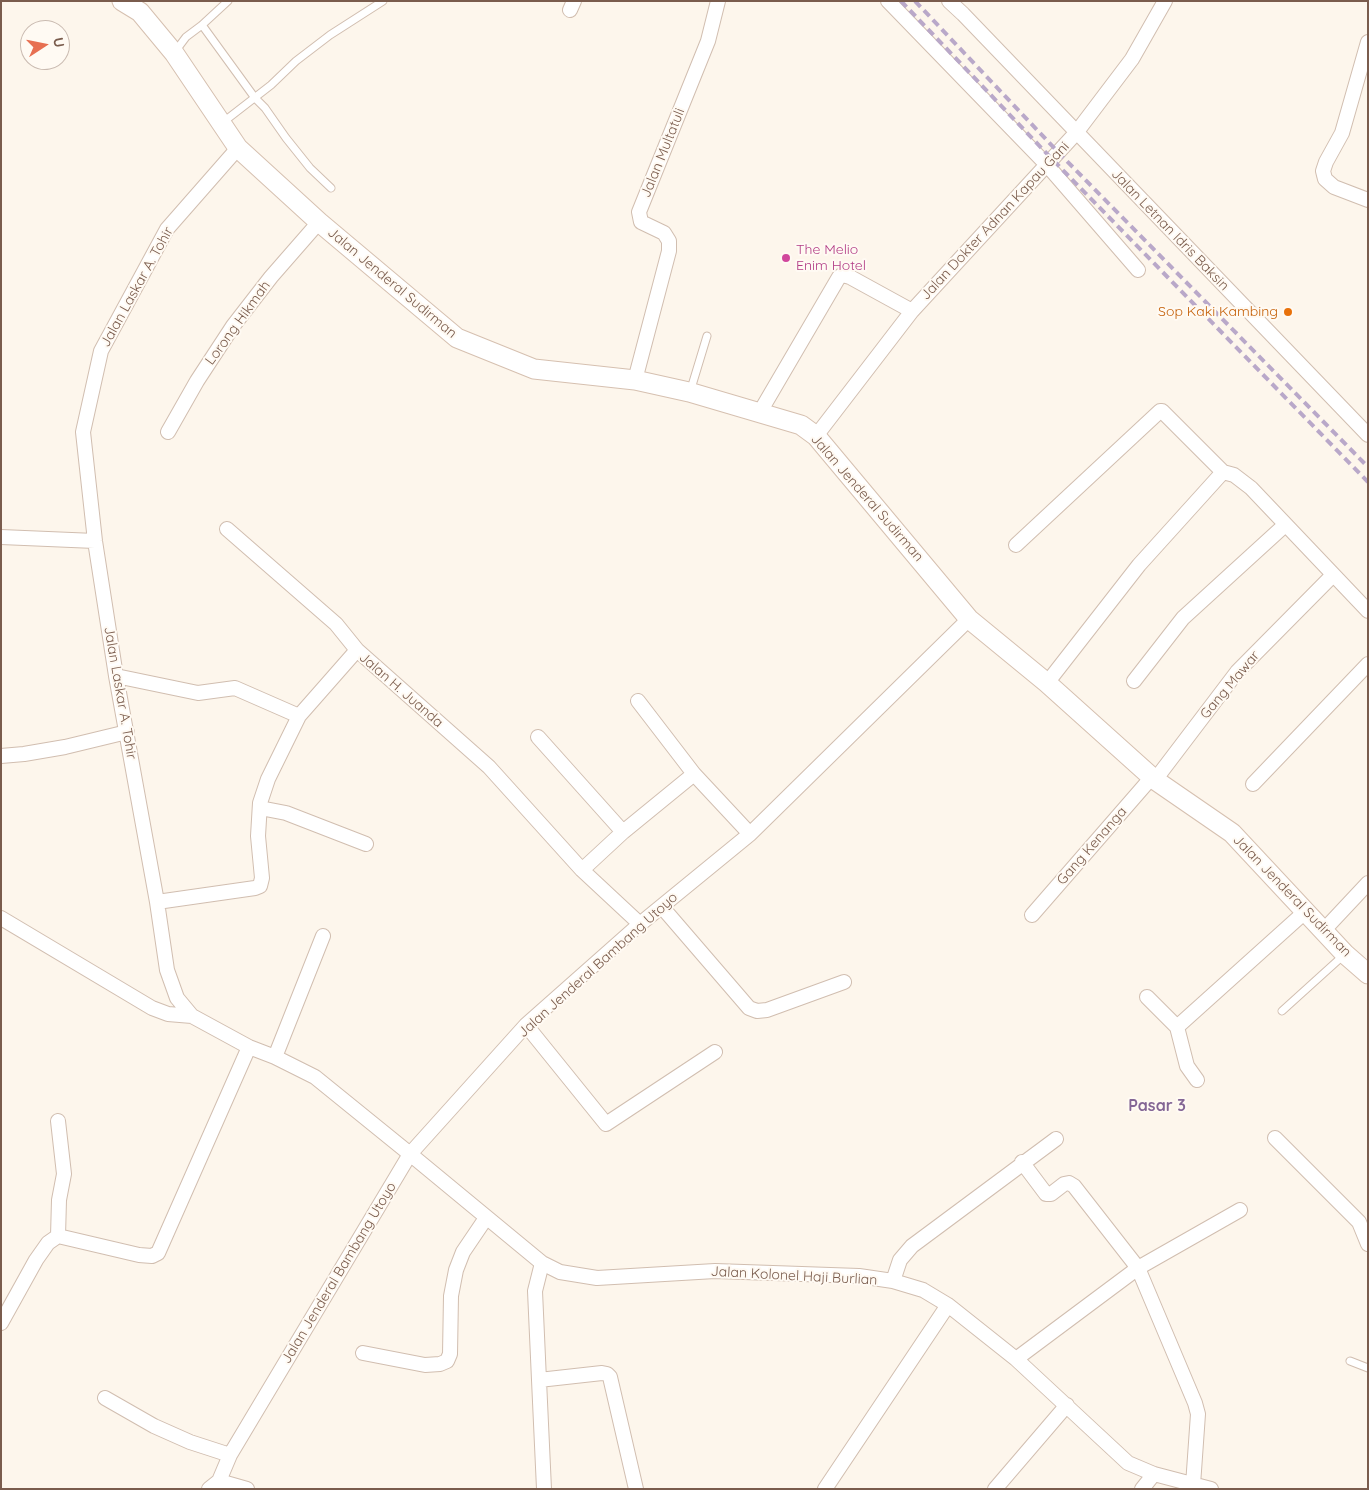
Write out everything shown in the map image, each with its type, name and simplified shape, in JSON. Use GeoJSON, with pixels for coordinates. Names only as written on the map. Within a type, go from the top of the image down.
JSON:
{"type":"FeatureCollection","features":[{"type":"Feature","properties":{"kind":"main road","name":"Jalan Jenderal Sudirman"},"geometry":{"type":"LineString","coordinates":[[122,1],[140,12],[174,53],[238,148],[319,222],[457,338],[534,369],[635,380],[689,392],[801,425],[816,436],[970,619],[1047,683],[1153,779],[1232,833],[1345,954],[1368,974]]}},
{"type":"Feature","properties":{"kind":"street","name":"Jalan Multatuli"},"geometry":{"type":"LineString","coordinates":[[635,380],[669,251],[669,241],[664,233],[641,222],[639,212],[708,41],[718,1]]}},
{"type":"Feature","properties":{"kind":"street"},"geometry":{"type":"LineString","coordinates":[[888,1],[1047,165],[1138,270]]}},
{"type":"Feature","properties":{"kind":"street","name":"Jalan Letnan Idris Baksin"},"geometry":{"type":"LineString","coordinates":[[948,1],[963,14],[1368,435]]}},
{"type":"Feature","properties":{"kind":"street","name":"Jalan Dokter Adnan Kapau Gani"},"geometry":{"type":"LineString","coordinates":[[816,436],[912,311],[1076,133],[1132,59],[1166,1]]}},
{"type":"Feature","properties":{"kind":"street"},"geometry":{"type":"LineString","coordinates":[[1368,42],[1342,133],[1323,171],[1325,179],[1334,187],[1368,200]]}},
{"type":"Feature","properties":{"kind":"street","name":"Jalan Laskar A. Tohir"},"geometry":{"type":"LineString","coordinates":[[238,148],[167,228],[101,351],[83,432],[95,541],[116,676],[157,902],[167,970],[177,998],[192,1016],[249,1047],[275,1057],[315,1077],[410,1154]]}},
{"type":"Feature","properties":{"kind":"street","name":"Lorong Hikmah"},"geometry":{"type":"LineString","coordinates":[[168,432],[197,381],[233,326],[271,277],[319,222]]}},
{"type":"Feature","properties":{"kind":"street"},"geometry":{"type":"LineString","coordinates":[[760,412],[839,277],[842,275],[850,277],[912,311]]}},
{"type":"Feature","properties":{"kind":"street"},"geometry":{"type":"LineString","coordinates":[[1016,544],[1162,411],[1222,472],[1234,475],[1251,488],[1368,611]]}},
{"type":"Feature","properties":{"kind":"street"},"geometry":{"type":"LineString","coordinates":[[1047,683],[1139,565],[1222,472]]}},
{"type":"Feature","properties":{"kind":"street"},"geometry":{"type":"LineString","coordinates":[[1134,681],[1183,618],[1285,525]]}},
{"type":"Feature","properties":{"kind":"street"},"geometry":{"type":"LineString","coordinates":[[227,529],[336,624],[357,650]]}},
{"type":"Feature","properties":{"kind":"street"},"geometry":{"type":"LineString","coordinates":[[1,537],[95,541]]}},
{"type":"Feature","properties":{"kind":"street","name":"Gang Mawar"},"geometry":{"type":"LineString","coordinates":[[1153,779],[1237,672],[1333,575]]}},
{"type":"Feature","properties":{"kind":"street","name":"Jalan Jenderal Bambang Utoyo"},"geometry":{"type":"LineString","coordinates":[[214,1485],[230,1455],[410,1154],[526,1025],[640,924],[750,834],[970,619]]}},
{"type":"Feature","properties":{"kind":"street","name":"Jalan H. Juanda"},"geometry":{"type":"LineString","coordinates":[[157,902],[260,886],[262,878],[258,836],[260,803],[271,772],[298,716],[357,650],[489,767],[582,870],[640,924]]}},
{"type":"Feature","properties":{"kind":"street"},"geometry":{"type":"LineString","coordinates":[[1253,784],[1368,664]]}},
{"type":"Feature","properties":{"kind":"street"},"geometry":{"type":"LineString","coordinates":[[116,676],[198,693],[235,688],[298,716]]}},
{"type":"Feature","properties":{"kind":"street"},"geometry":{"type":"LineString","coordinates":[[638,701],[694,774],[750,834]]}},
{"type":"Feature","properties":{"kind":"street"},"geometry":{"type":"LineString","coordinates":[[1,756],[65,747],[127,732]]}},
{"type":"Feature","properties":{"kind":"street"},"geometry":{"type":"LineString","coordinates":[[538,737],[623,832]]}},
{"type":"Feature","properties":{"kind":"street"},"geometry":{"type":"LineString","coordinates":[[582,870],[623,832],[694,774]]}},
{"type":"Feature","properties":{"kind":"street","name":"Gang Kenanga"},"geometry":{"type":"LineString","coordinates":[[1032,915],[1153,779]]}},
{"type":"Feature","properties":{"kind":"street"},"geometry":{"type":"LineString","coordinates":[[260,808],[286,814],[366,844]]}},
{"type":"Feature","properties":{"kind":"street"},"geometry":{"type":"LineString","coordinates":[[1324,930],[1368,883]]}},
{"type":"Feature","properties":{"kind":"street"},"geometry":{"type":"LineString","coordinates":[[662,907],[749,1008],[757,1012],[844,982]]}},
{"type":"Feature","properties":{"kind":"street"},"geometry":{"type":"LineString","coordinates":[[1177,1027],[1306,911]]}},
{"type":"Feature","properties":{"kind":"street"},"geometry":{"type":"LineString","coordinates":[[1,918],[147,1006],[168,1014],[192,1016]]}},
{"type":"Feature","properties":{"kind":"street"},"geometry":{"type":"LineString","coordinates":[[275,1057],[323,936]]}},
{"type":"Feature","properties":{"kind":"street"},"geometry":{"type":"LineString","coordinates":[[1147,997],[1177,1027],[1187,1066],[1197,1080]]}},
{"type":"Feature","properties":{"kind":"street"},"geometry":{"type":"LineString","coordinates":[[526,1025],[606,1124],[715,1052]]}},
{"type":"Feature","properties":{"kind":"street"},"geometry":{"type":"LineString","coordinates":[[1,1324],[36,1260],[48,1243],[58,1236],[132,1254],[152,1256],[158,1253],[249,1047]]}},
{"type":"Feature","properties":{"kind":"street"},"geometry":{"type":"LineString","coordinates":[[58,1121],[64,1174],[58,1236]]}},
{"type":"Feature","properties":{"kind":"street"},"geometry":{"type":"LineString","coordinates":[[893,1281],[900,1260],[912,1246],[1056,1138]]}},
{"type":"Feature","properties":{"kind":"street"},"geometry":{"type":"LineString","coordinates":[[1275,1138],[1363,1217],[1368,1244]]}},
{"type":"Feature","properties":{"kind":"street","name":"Jalan Kolonel Haji Burlian"},"geometry":{"type":"LineString","coordinates":[[410,1154],[542,1263],[560,1272],[597,1278],[715,1271],[859,1276],[893,1281],[923,1290],[948,1305],[1016,1359],[1128,1462],[1154,1474],[1211,1489]]}},
{"type":"Feature","properties":{"kind":"street"},"geometry":{"type":"LineString","coordinates":[[1022,1162],[1046,1194],[1051,1194],[1064,1184],[1069,1183],[1074,1186],[1138,1268],[1198,1414],[1193,1484]]}},
{"type":"Feature","properties":{"kind":"street"},"geometry":{"type":"LineString","coordinates":[[1016,1359],[1138,1268],[1240,1210]]}},
{"type":"Feature","properties":{"kind":"street"},"geometry":{"type":"LineString","coordinates":[[363,1353],[425,1365],[440,1364],[447,1361],[450,1354],[451,1296],[456,1270],[463,1252],[486,1218]]}},
{"type":"Feature","properties":{"kind":"street"},"geometry":{"type":"LineString","coordinates":[[542,1263],[535,1291],[544,1489]]}},
{"type":"Feature","properties":{"kind":"street"},"geometry":{"type":"LineString","coordinates":[[825,1489],[948,1305]]}},
{"type":"Feature","properties":{"kind":"street"},"geometry":{"type":"LineString","coordinates":[[539,1380],[607,1374],[610,1377],[636,1489]]}},
{"type":"Feature","properties":{"kind":"street"},"geometry":{"type":"LineString","coordinates":[[105,1398],[154,1426],[190,1442],[230,1455]]}},
{"type":"Feature","properties":{"kind":"street"},"geometry":{"type":"LineString","coordinates":[[995,1489],[1067,1404]]}},
{"type":"Feature","properties":{"kind":"street"},"geometry":{"type":"LineString","coordinates":[[1142,1489],[1154,1474]]}},
{"type":"Feature","properties":{"kind":"street"},"geometry":{"type":"LineString","coordinates":[[214,1485],[247,1489]]}},
{"type":"Feature","properties":{"kind":"lane"},"geometry":{"type":"LineString","coordinates":[[174,53],[186,37],[228,1]]}},
{"type":"Feature","properties":{"kind":"lane"},"geometry":{"type":"LineString","coordinates":[[222,124],[255,98],[296,61],[330,35],[383,1]]}},
{"type":"Feature","properties":{"kind":"lane"},"geometry":{"type":"LineString","coordinates":[[202,25],[286,138],[310,168],[331,188]]}},
{"type":"Feature","properties":{"kind":"lane"},"geometry":{"type":"LineString","coordinates":[[689,392],[707,336]]}},
{"type":"Feature","properties":{"kind":"lane"},"geometry":{"type":"LineString","coordinates":[[1282,1011],[1345,954]]}},
{"type":"Feature","properties":{"kind":"lane"},"geometry":{"type":"LineString","coordinates":[[1350,1361],[1368,1368]]}},
{"type":"Feature","properties":{"kind":"railway"},"geometry":{"type":"LineString","coordinates":[[901,1],[1052,159],[1368,482]]}},
{"type":"Feature","properties":{"kind":"railway"},"geometry":{"type":"LineString","coordinates":[[915,1],[1058,152],[1368,467]]}},
{"type":"Feature","properties":{"kind":"place","name":"The Melio Enim Hotel"},"geometry":{"type":"Point","coordinates":[786,258]}},
{"type":"Feature","properties":{"kind":"place","name":"Sop Kaki Kambing"},"geometry":{"type":"Point","coordinates":[1288,312]}},
{"type":"Feature","properties":{"kind":"district","name":"Pasar 3"},"geometry":{"type":"Point","coordinates":[1157,1106]}}]}
